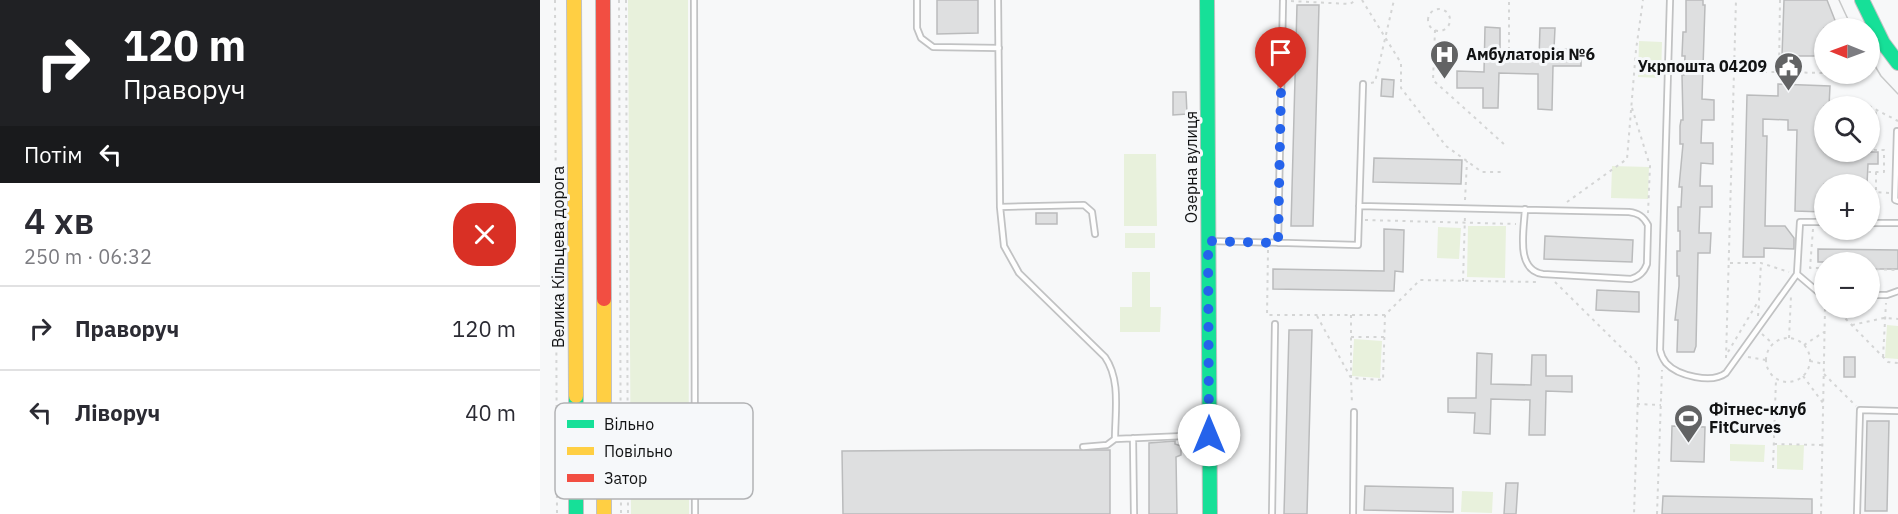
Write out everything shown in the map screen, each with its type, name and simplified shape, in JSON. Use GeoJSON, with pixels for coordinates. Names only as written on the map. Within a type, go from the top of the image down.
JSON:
{"type":"FeatureCollection","features":[{"type":"Feature","properties":{"kind":"main road","name":"Велика Кільцева дорога"},"geometry":{"type":"LineString","coordinates":[[574,0],[576,403]]}},
{"type":"Feature","properties":{"kind":"main road"},"geometry":{"type":"LineString","coordinates":[[603,0],[604,403]]}},
{"type":"Feature","properties":{"kind":"main road","name":"Озерна вулиця"},"geometry":{"type":"LineString","coordinates":[[1207,0],[1210,514]]}},
{"type":"Feature","properties":{"kind":"main road"},"geometry":{"type":"LineString","coordinates":[[1862,0],[1883,43],[1898,63]]}},
{"type":"Feature","properties":{"kind":"main road","name":"Велика Кільцева дорога"},"geometry":{"type":"LineString","coordinates":[[576,499],[576,514]]}},
{"type":"Feature","properties":{"kind":"main road"},"geometry":{"type":"LineString","coordinates":[[604,499],[604,514]]}},
{"type":"Feature","properties":{"kind":"lane"},"geometry":{"type":"LineString","coordinates":[[694,0],[695,403]]}},
{"type":"Feature","properties":{"kind":"lane"},"geometry":{"type":"LineString","coordinates":[[917,0],[917,28],[921,38],[933,47],[999,48]]}},
{"type":"Feature","properties":{"kind":"lane"},"geometry":{"type":"LineString","coordinates":[[998,0],[1000,207],[1004,246],[1019,273],[1110,363],[1115,382],[1115,439]]}},
{"type":"Feature","properties":{"kind":"lane"},"geometry":{"type":"LineString","coordinates":[[1670,0],[1660,350],[1662,357],[1672,368],[1709,379],[1726,373],[1797,274],[1800,222],[1814,222]]}},
{"type":"Feature","properties":{"kind":"lane"},"geometry":{"type":"LineString","coordinates":[[1278,243],[1282,1]]}},
{"type":"Feature","properties":{"kind":"lane"},"geometry":{"type":"LineString","coordinates":[[1208,241],[1358,245],[1363,84]]}},
{"type":"Feature","properties":{"kind":"lane"},"geometry":{"type":"LineString","coordinates":[[1897,131],[1895,200],[1898,201]]}},
{"type":"Feature","properties":{"kind":"lane"},"geometry":{"type":"LineString","coordinates":[[1000,207],[1084,205],[1092,212],[1095,234]]}},
{"type":"Feature","properties":{"kind":"lane"},"geometry":{"type":"LineString","coordinates":[[1359,206],[1525,209],[1635,212],[1645,219],[1648,225],[1647,264],[1641,274],[1631,279],[1546,274],[1532,271],[1525,262],[1525,209]]}},
{"type":"Feature","properties":{"kind":"lane"},"geometry":{"type":"LineString","coordinates":[[1880,223],[1898,224]]}},
{"type":"Feature","properties":{"kind":"lane"},"geometry":{"type":"LineString","coordinates":[[1797,274],[1814,288]]}},
{"type":"Feature","properties":{"kind":"lane"},"geometry":{"type":"LineString","coordinates":[[1880,295],[1898,291]]}},
{"type":"Feature","properties":{"kind":"lane"},"geometry":{"type":"LineString","coordinates":[[1272,514],[1275,324]]}},
{"type":"Feature","properties":{"kind":"lane"},"geometry":{"type":"LineString","coordinates":[[1857,514],[1860,410],[1898,411]]}},
{"type":"Feature","properties":{"kind":"lane"},"geometry":{"type":"LineString","coordinates":[[1353,514],[1354,412]]}},
{"type":"Feature","properties":{"kind":"lane"},"geometry":{"type":"LineString","coordinates":[[1083,447],[1107,445],[1115,439],[1209,435]]}},
{"type":"Feature","properties":{"kind":"lane"},"geometry":{"type":"LineString","coordinates":[[1133,438],[1134,514]]}},
{"type":"Feature","properties":{"kind":"lane"},"geometry":{"type":"LineString","coordinates":[[695,499],[695,514]]}},
{"type":"Feature","properties":{"kind":"path"},"geometry":{"type":"LineString","coordinates":[[555,0],[557,403]]}},
{"type":"Feature","properties":{"kind":"path"},"geometry":{"type":"LineString","coordinates":[[619,0],[621,403]]}},
{"type":"Feature","properties":{"kind":"path"},"geometry":{"type":"LineString","coordinates":[[626,0],[628,403]]}},
{"type":"Feature","properties":{"kind":"path"},"geometry":{"type":"LineString","coordinates":[[1282,1],[1350,4],[1356,0]]}},
{"type":"Feature","properties":{"kind":"path"},"geometry":{"type":"LineString","coordinates":[[1362,0],[1401,63],[1401,88],[1446,146],[1482,172],[1504,172]]}},
{"type":"Feature","properties":{"kind":"path"},"geometry":{"type":"LineString","coordinates":[[1363,84],[1375,82],[1394,0]]}},
{"type":"Feature","properties":{"kind":"path"},"geometry":{"type":"LineString","coordinates":[[1509,0],[1509,50]]}},
{"type":"Feature","properties":{"kind":"path"},"geometry":{"type":"LineString","coordinates":[[1556,210],[1627,159],[1636,50],[1643,0]]}},
{"type":"Feature","properties":{"kind":"path"},"geometry":{"type":"LineString","coordinates":[[1726,373],[1736,0]]}},
{"type":"Feature","properties":{"kind":"path"},"geometry":{"type":"LineString","coordinates":[[1779,72],[1780,0]]}},
{"type":"Feature","properties":{"kind":"path"},"geometry":{"type":"LineString","coordinates":[[1442,9],[1448,13],[1449,23],[1442,30],[1435,30],[1429,26],[1428,18],[1434,10],[1442,9]]}},
{"type":"Feature","properties":{"kind":"path"},"geometry":{"type":"LineString","coordinates":[[1435,30],[1433,80],[1505,145]]}},
{"type":"Feature","properties":{"kind":"path"},"geometry":{"type":"LineString","coordinates":[[1734,72],[1814,73]]}},
{"type":"Feature","properties":{"kind":"path"},"geometry":{"type":"LineString","coordinates":[[1631,106],[1650,166],[1648,225]]}},
{"type":"Feature","properties":{"kind":"path"},"geometry":{"type":"LineString","coordinates":[[1880,112],[1898,121]]}},
{"type":"Feature","properties":{"kind":"path"},"geometry":{"type":"LineString","coordinates":[[1868,172],[1884,172],[1884,150],[1880,150]]}},
{"type":"Feature","properties":{"kind":"path"},"geometry":{"type":"LineString","coordinates":[[1463,281],[1467,160]]}},
{"type":"Feature","properties":{"kind":"path"},"geometry":{"type":"LineString","coordinates":[[1876,172],[1876,192],[1895,193]]}},
{"type":"Feature","properties":{"kind":"path"},"geometry":{"type":"LineString","coordinates":[[1359,220],[1524,225]]}},
{"type":"Feature","properties":{"kind":"path"},"geometry":{"type":"LineString","coordinates":[[1814,229],[1812,229],[1810,268],[1814,268]]}},
{"type":"Feature","properties":{"kind":"path"},"geometry":{"type":"LineString","coordinates":[[1268,243],[1268,315],[1385,315]]}},
{"type":"Feature","properties":{"kind":"path"},"geometry":{"type":"LineString","coordinates":[[1729,263],[1761,263],[1797,274]]}},
{"type":"Feature","properties":{"kind":"path"},"geometry":{"type":"LineString","coordinates":[[1726,354],[1759,300],[1761,263]]}},
{"type":"Feature","properties":{"kind":"path"},"geometry":{"type":"LineString","coordinates":[[1880,269],[1898,270]]}},
{"type":"Feature","properties":{"kind":"path"},"geometry":{"type":"LineString","coordinates":[[1546,274],[1639,365],[1634,514]]}},
{"type":"Feature","properties":{"kind":"path"},"geometry":{"type":"LineString","coordinates":[[1351,378],[1383,380],[1385,315],[1420,280],[1543,282]]}},
{"type":"Feature","properties":{"kind":"path"},"geometry":{"type":"LineString","coordinates":[[1789,338],[1791,283]]}},
{"type":"Feature","properties":{"kind":"path"},"geometry":{"type":"LineString","coordinates":[[1883,357],[1887,295]]}},
{"type":"Feature","properties":{"kind":"path"},"geometry":{"type":"LineString","coordinates":[[1317,315],[1351,378]]}},
{"type":"Feature","properties":{"kind":"path"},"geometry":{"type":"LineString","coordinates":[[1352,315],[1351,378],[1354,412]]}},
{"type":"Feature","properties":{"kind":"path"},"geometry":{"type":"LineString","coordinates":[[1821,514],[1825,318]]}},
{"type":"Feature","properties":{"kind":"path"},"geometry":{"type":"LineString","coordinates":[[1845,318],[1888,362],[1898,363]]}},
{"type":"Feature","properties":{"kind":"path"},"geometry":{"type":"LineString","coordinates":[[1852,325],[1884,318],[1898,319]]}},
{"type":"Feature","properties":{"kind":"path"},"geometry":{"type":"LineString","coordinates":[[1757,330],[1773,344]]}},
{"type":"Feature","properties":{"kind":"path"},"geometry":{"type":"LineString","coordinates":[[1804,345],[1824,332]]}},
{"type":"Feature","properties":{"kind":"path"},"geometry":{"type":"LineString","coordinates":[[1351,337],[1384,337]]}},
{"type":"Feature","properties":{"kind":"path"},"geometry":{"type":"LineString","coordinates":[[1789,338],[1804,345],[1810,355],[1810,361],[1803,376],[1790,382],[1776,379],[1771,374],[1766,360],[1773,344],[1789,338]]}},
{"type":"Feature","properties":{"kind":"path"},"geometry":{"type":"LineString","coordinates":[[1738,355],[1766,360]]}},
{"type":"Feature","properties":{"kind":"path"},"geometry":{"type":"LineString","coordinates":[[1657,514],[1662,357]]}},
{"type":"Feature","properties":{"kind":"path"},"geometry":{"type":"LineString","coordinates":[[1810,361],[1824,364]]}},
{"type":"Feature","properties":{"kind":"path"},"geometry":{"type":"LineString","coordinates":[[1824,373],[1860,410]]}},
{"type":"Feature","properties":{"kind":"path"},"geometry":{"type":"LineString","coordinates":[[1803,376],[1823,403]]}},
{"type":"Feature","properties":{"kind":"path"},"geometry":{"type":"LineString","coordinates":[[1773,468],[1776,379]]}},
{"type":"Feature","properties":{"kind":"path"},"geometry":{"type":"LineString","coordinates":[[1637,404],[1661,405]]}},
{"type":"Feature","properties":{"kind":"path"},"geometry":{"type":"LineString","coordinates":[[1774,444],[1822,445]]}},
{"type":"Feature","properties":{"kind":"path"},"geometry":{"type":"LineString","coordinates":[[557,499],[557,514]]}},
{"type":"Feature","properties":{"kind":"path"},"geometry":{"type":"LineString","coordinates":[[621,499],[621,514]]}},
{"type":"Feature","properties":{"kind":"path"},"geometry":{"type":"LineString","coordinates":[[628,499],[628,514]]}},
{"type":"Feature","properties":{"kind":"green space"},"geometry":{"type":"Polygon","coordinates":[[[628,0],[688,0],[689,403],[630,403],[628,0]]]}},
{"type":"Feature","properties":{"kind":"green space"},"geometry":{"type":"Polygon","coordinates":[[[1639,41],[1662,42],[1661,78],[1638,77],[1639,41]]]}},
{"type":"Feature","properties":{"kind":"green space"},"geometry":{"type":"Polygon","coordinates":[[[1124,154],[1156,154],[1157,226],[1124,226],[1124,154]]]}},
{"type":"Feature","properties":{"kind":"green space"},"geometry":{"type":"Polygon","coordinates":[[[1612,166],[1649,167],[1648,199],[1611,198],[1612,166]]]}},
{"type":"Feature","properties":{"kind":"green space"},"geometry":{"type":"Polygon","coordinates":[[[1468,226],[1506,226],[1505,278],[1467,277],[1468,226]]]}},
{"type":"Feature","properties":{"kind":"green space"},"geometry":{"type":"Polygon","coordinates":[[[1438,227],[1461,228],[1459,259],[1437,258],[1438,227]]]}},
{"type":"Feature","properties":{"kind":"green space"},"geometry":{"type":"Polygon","coordinates":[[[1125,233],[1155,233],[1155,248],[1125,248],[1125,233]]]}},
{"type":"Feature","properties":{"kind":"green space"},"geometry":{"type":"Polygon","coordinates":[[[1132,272],[1150,272],[1150,307],[1161,307],[1160,332],[1120,332],[1120,307],[1132,307],[1132,272]]]}},
{"type":"Feature","properties":{"kind":"green space"},"geometry":{"type":"Polygon","coordinates":[[[1887,325],[1898,326],[1898,359],[1885,358],[1887,325]]]}},
{"type":"Feature","properties":{"kind":"green space"},"geometry":{"type":"Polygon","coordinates":[[[1354,339],[1382,341],[1380,378],[1352,376],[1354,339]]]}},
{"type":"Feature","properties":{"kind":"green space"},"geometry":{"type":"Polygon","coordinates":[[[1730,444],[1765,445],[1764,462],[1730,461],[1730,444]]]}},
{"type":"Feature","properties":{"kind":"green space"},"geometry":{"type":"Polygon","coordinates":[[[1777,445],[1804,445],[1803,470],[1777,469],[1777,445]]]}},
{"type":"Feature","properties":{"kind":"green space"},"geometry":{"type":"Polygon","coordinates":[[[1462,491],[1493,492],[1492,513],[1461,512],[1462,491]]]}},
{"type":"Feature","properties":{"kind":"green space"},"geometry":{"type":"Polygon","coordinates":[[[631,499],[689,499],[689,514],[631,514],[631,499]]]}},
{"type":"Feature","properties":{"kind":"building"},"geometry":{"type":"Polygon","coordinates":[[[937,0],[978,0],[978,33],[937,34],[937,0]]]}},
{"type":"Feature","properties":{"kind":"building"},"geometry":{"type":"Polygon","coordinates":[[[1686,0],[1703,0],[1703,5],[1705,5],[1702,99],[1714,100],[1714,120],[1702,120],[1701,143],[1713,143],[1713,164],[1701,163],[1700,186],[1712,186],[1712,207],[1700,207],[1699,233],[1711,233],[1710,253],[1698,253],[1696,346],[1694,352],[1677,352],[1678,320],[1675,320],[1679,286],[1679,276],[1677,276],[1677,251],[1680,251],[1678,207],[1681,207],[1682,187],[1679,187],[1683,144],[1680,144],[1680,126],[1683,120],[1682,75],[1684,75],[1685,56],[1682,56],[1683,32],[1686,32],[1686,0]]]}},
{"type":"Feature","properties":{"kind":"building"},"geometry":{"type":"Polygon","coordinates":[[[1784,0],[1827,0],[1834,18],[1814,18],[1814,56],[1782,56],[1784,0]]]}},
{"type":"Feature","properties":{"kind":"building"},"geometry":{"type":"Polygon","coordinates":[[[1297,5],[1319,5],[1313,226],[1291,226],[1297,5]]]}},
{"type":"Feature","properties":{"kind":"building"},"geometry":{"type":"Polygon","coordinates":[[[1485,27],[1500,28],[1500,58],[1539,58],[1540,28],[1555,28],[1554,49],[1581,49],[1581,66],[1553,66],[1552,110],[1538,109],[1538,74],[1499,73],[1498,108],[1483,108],[1483,88],[1457,88],[1457,71],[1484,72],[1485,27]]]}},
{"type":"Feature","properties":{"kind":"building"},"geometry":{"type":"Polygon","coordinates":[[[1382,79],[1394,80],[1393,97],[1381,96],[1382,79]]]}},
{"type":"Feature","properties":{"kind":"building"},"geometry":{"type":"Polygon","coordinates":[[[1778,84],[1830,86],[1830,96],[1814,96],[1814,162],[1878,162],[1878,164],[1868,164],[1868,174],[1814,174],[1814,212],[1795,211],[1797,130],[1788,130],[1788,120],[1763,119],[1763,136],[1767,136],[1765,226],[1785,226],[1794,238],[1794,249],[1764,248],[1764,257],[1743,257],[1747,95],[1778,96],[1778,84]]]}},
{"type":"Feature","properties":{"kind":"building"},"geometry":{"type":"Polygon","coordinates":[[[1173,92],[1186,92],[1187,114],[1173,115],[1173,92]]]}},
{"type":"Feature","properties":{"kind":"building"},"geometry":{"type":"Polygon","coordinates":[[[1374,158],[1462,160],[1461,184],[1373,182],[1374,158]]]}},
{"type":"Feature","properties":{"kind":"building"},"geometry":{"type":"Polygon","coordinates":[[[1036,213],[1057,213],[1057,224],[1036,224],[1036,213]]]}},
{"type":"Feature","properties":{"kind":"building"},"geometry":{"type":"Polygon","coordinates":[[[1384,229],[1404,230],[1403,272],[1395,271],[1394,291],[1273,289],[1273,269],[1384,271],[1384,229]]]}},
{"type":"Feature","properties":{"kind":"building"},"geometry":{"type":"Polygon","coordinates":[[[1545,236],[1633,240],[1632,262],[1544,259],[1545,236]]]}},
{"type":"Feature","properties":{"kind":"building"},"geometry":{"type":"Polygon","coordinates":[[[1818,249],[1898,250],[1898,269],[1880,269],[1880,252],[1818,252],[1818,249]]]}},
{"type":"Feature","properties":{"kind":"building"},"geometry":{"type":"Polygon","coordinates":[[[1597,290],[1639,292],[1639,312],[1596,310],[1597,290]]]}},
{"type":"Feature","properties":{"kind":"building"},"geometry":{"type":"Polygon","coordinates":[[[1289,330],[1312,330],[1307,514],[1284,514],[1289,330]]]}},
{"type":"Feature","properties":{"kind":"building"},"geometry":{"type":"Polygon","coordinates":[[[1477,353],[1492,354],[1491,384],[1531,385],[1532,355],[1546,355],[1546,376],[1572,376],[1572,392],[1546,391],[1545,435],[1529,435],[1530,400],[1491,399],[1490,434],[1474,433],[1475,413],[1448,412],[1448,398],[1476,398],[1477,353]]]}},
{"type":"Feature","properties":{"kind":"building"},"geometry":{"type":"Polygon","coordinates":[[[1844,357],[1855,357],[1855,377],[1844,377],[1844,357]]]}},
{"type":"Feature","properties":{"kind":"building"},"geometry":{"type":"Polygon","coordinates":[[[1867,421],[1889,421],[1887,511],[1865,511],[1867,421]]]}},
{"type":"Feature","properties":{"kind":"building","name":"Фітнес-клуб FitCurves"},"geometry":{"type":"Polygon","coordinates":[[[1672,426],[1705,427],[1704,462],[1671,461],[1672,426]]]}},
{"type":"Feature","properties":{"kind":"building"},"geometry":{"type":"Polygon","coordinates":[[[1175,441],[1175,444],[1181,446],[1181,455],[1176,457],[1177,514],[1149,514],[1149,443],[1175,441]]]}},
{"type":"Feature","properties":{"kind":"building"},"geometry":{"type":"Polygon","coordinates":[[[1110,450],[1110,514],[843,514],[842,451],[1110,450]]]}},
{"type":"Feature","properties":{"kind":"building"},"geometry":{"type":"Polygon","coordinates":[[[1506,483],[1518,483],[1516,514],[1504,514],[1506,483]]]}},
{"type":"Feature","properties":{"kind":"building"},"geometry":{"type":"Polygon","coordinates":[[[1365,486],[1453,488],[1453,512],[1364,510],[1365,486]]]}},
{"type":"Feature","properties":{"kind":"building"},"geometry":{"type":"Polygon","coordinates":[[[1663,496],[1812,499],[1812,514],[1662,514],[1663,496]]]}},
{"type":"Feature","properties":{"kind":"tram line"},"geometry":{"type":"LineString","coordinates":[[1839,0],[1847,18]]}},
{"type":"Feature","properties":{"kind":"tram line"},"geometry":{"type":"LineString","coordinates":[[1880,74],[1898,94]]}},
{"type":"Feature","properties":{"kind":"traffic: fast"},"geometry":{"type":"LineString","coordinates":[[1207,0],[1210,514]]}},
{"type":"Feature","properties":{"kind":"traffic: fast"},"geometry":{"type":"LineString","coordinates":[[1862,0],[1883,43],[1898,63]]}},
{"type":"Feature","properties":{"kind":"traffic: fast"},"geometry":{"type":"LineString","coordinates":[[576,396],[576,403]]}},
{"type":"Feature","properties":{"kind":"traffic: fast"},"geometry":{"type":"LineString","coordinates":[[576,499],[576,514]]}},
{"type":"Feature","properties":{"kind":"traffic: slow"},"geometry":{"type":"LineString","coordinates":[[574,0],[576,396]]}},
{"type":"Feature","properties":{"kind":"traffic: slow"},"geometry":{"type":"LineString","coordinates":[[604,299],[604,403]]}},
{"type":"Feature","properties":{"kind":"traffic: slow"},"geometry":{"type":"LineString","coordinates":[[604,499],[604,514]]}},
{"type":"Feature","properties":{"kind":"traffic: jam"},"geometry":{"type":"LineString","coordinates":[[603,0],[604,299]]}},
{"type":"Feature","properties":{"kind":"place","name":"Амбулаторія №6"},"geometry":{"type":"Point","coordinates":[1445,80]}},
{"type":"Feature","properties":{"kind":"place","name":"Укрпошта 04209"},"geometry":{"type":"Point","coordinates":[1788,92]}},
{"type":"Feature","properties":{"kind":"place","name":"Фітнес-клуб FitCurves"},"geometry":{"type":"Point","coordinates":[1688,444]}},
{"type":"Feature","properties":{"kind":"route"},"geometry":{"type":"LineString","coordinates":[[1209,435],[1208,241],[1278,243],[1281,89]]}}]}
